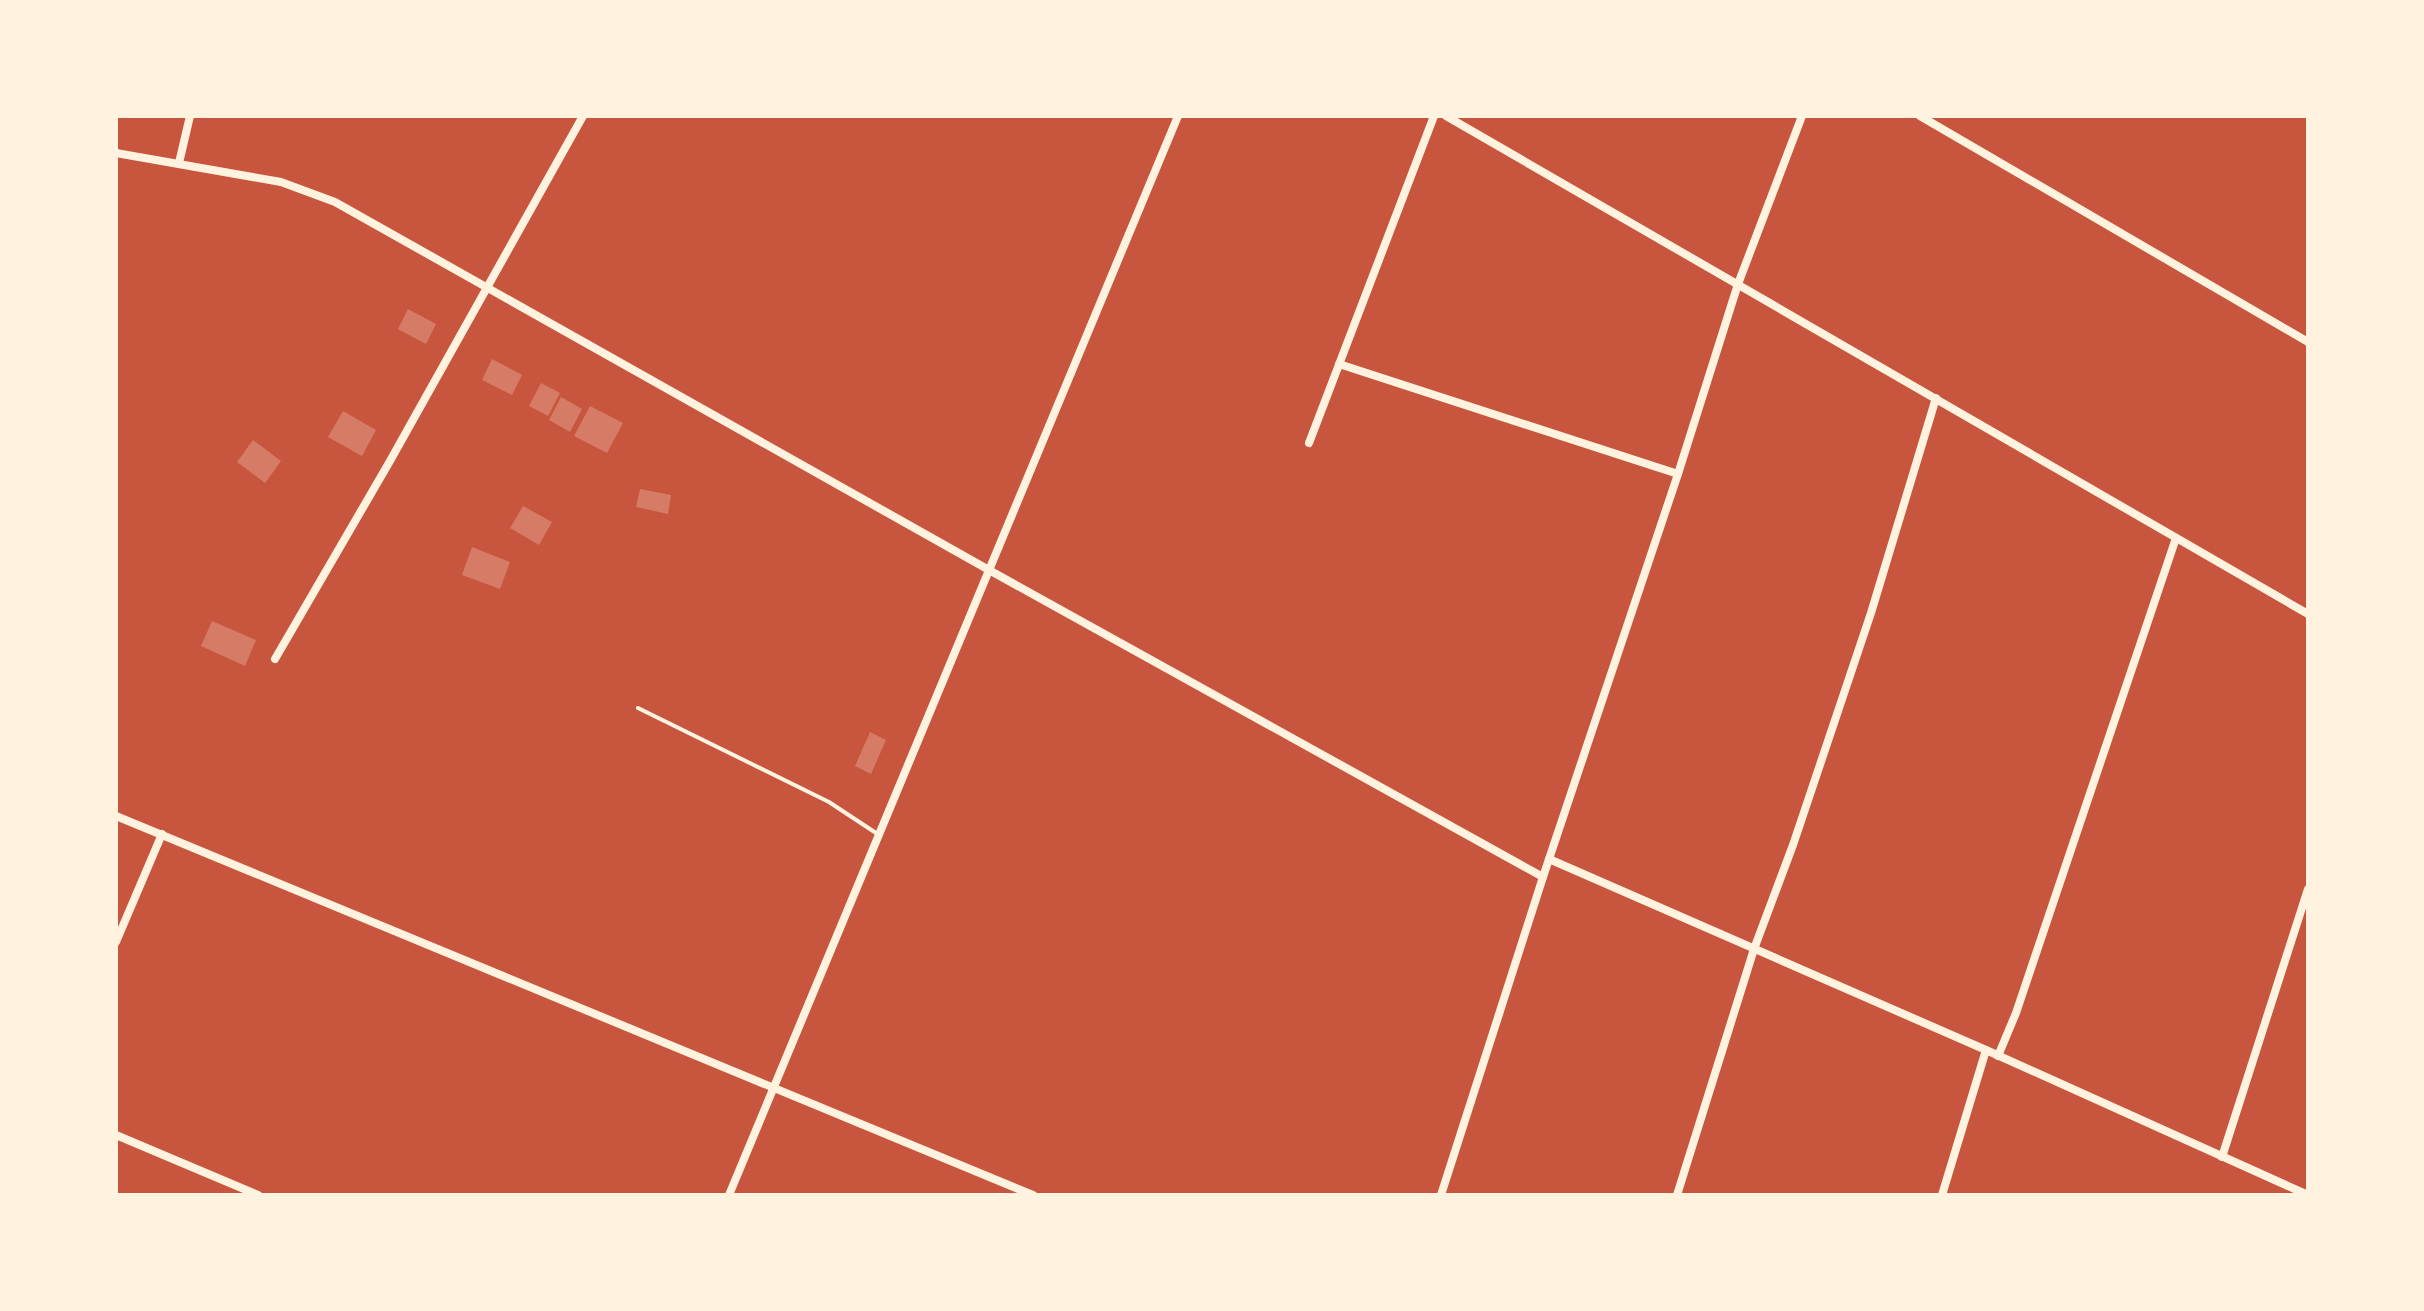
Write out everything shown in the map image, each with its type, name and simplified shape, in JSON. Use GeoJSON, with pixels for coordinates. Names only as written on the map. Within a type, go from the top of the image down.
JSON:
{"type":"FeatureCollection","features":[{"type":"Feature","properties":{"kind":"street"},"geometry":{"type":"LineString","coordinates":[[179,163],[190,116]]}},
{"type":"Feature","properties":{"kind":"street"},"geometry":{"type":"LineString","coordinates":[[275,659],[583,116]]}},
{"type":"Feature","properties":{"kind":"street"},"geometry":{"type":"LineString","coordinates":[[729,1195],[881,836],[1178,116]]}},
{"type":"Feature","properties":{"kind":"street"},"geometry":{"type":"LineString","coordinates":[[1309,443],[1434,116]]}},
{"type":"Feature","properties":{"kind":"street"},"geometry":{"type":"LineString","coordinates":[[1446,116],[2308,614]]}},
{"type":"Feature","properties":{"kind":"street"},"geometry":{"type":"LineString","coordinates":[[1441,1195],[1738,284],[1802,116]]}},
{"type":"Feature","properties":{"kind":"street"},"geometry":{"type":"LineString","coordinates":[[1920,116],[2308,342]]}},
{"type":"Feature","properties":{"kind":"street"},"geometry":{"type":"LineString","coordinates":[[116,153],[281,182],[318,194],[1543,877]]}},
{"type":"Feature","properties":{"kind":"street"},"geometry":{"type":"LineString","coordinates":[[1339,364],[1678,474]]}},
{"type":"Feature","properties":{"kind":"street"},"geometry":{"type":"LineString","coordinates":[[1677,1195],[1754,949],[1858,653],[1936,398]]}},
{"type":"Feature","properties":{"kind":"street"},"geometry":{"type":"LineString","coordinates":[[1998,1056],[2020,1003],[2176,538]]}},
{"type":"Feature","properties":{"kind":"street"},"geometry":{"type":"LineString","coordinates":[[116,816],[1033,1195]]}},
{"type":"Feature","properties":{"kind":"street"},"geometry":{"type":"LineString","coordinates":[[116,942],[162,834]]}},
{"type":"Feature","properties":{"kind":"street"},"geometry":{"type":"LineString","coordinates":[[1549,859],[2308,1195]]}},
{"type":"Feature","properties":{"kind":"street"},"geometry":{"type":"LineString","coordinates":[[2222,1157],[2308,889]]}},
{"type":"Feature","properties":{"kind":"street"},"geometry":{"type":"LineString","coordinates":[[1942,1195],[1986,1050]]}},
{"type":"Feature","properties":{"kind":"street"},"geometry":{"type":"LineString","coordinates":[[116,1135],[258,1195]]}},
{"type":"Feature","properties":{"kind":"lane"},"geometry":{"type":"LineString","coordinates":[[638,708],[829,802],[881,836]]}},
{"type":"Feature","properties":{"kind":"building"},"geometry":{"type":"Polygon","coordinates":[[[408,309],[436,324],[426,344],[398,329],[408,309]]]}},
{"type":"Feature","properties":{"kind":"building"},"geometry":{"type":"Polygon","coordinates":[[[492,359],[522,375],[512,395],[482,380],[492,359]]]}},
{"type":"Feature","properties":{"kind":"building"},"geometry":{"type":"Polygon","coordinates":[[[541,383],[560,393],[548,416],[529,406],[541,383]]]}},
{"type":"Feature","properties":{"kind":"building"},"geometry":{"type":"Polygon","coordinates":[[[561,397],[582,409],[570,432],[549,420],[561,397]]]}},
{"type":"Feature","properties":{"kind":"building"},"geometry":{"type":"Polygon","coordinates":[[[590,406],[623,423],[607,453],[574,436],[590,406]]]}},
{"type":"Feature","properties":{"kind":"building"},"geometry":{"type":"Polygon","coordinates":[[[343,411],[376,430],[362,456],[328,437],[343,411]]]}},
{"type":"Feature","properties":{"kind":"building"},"geometry":{"type":"Polygon","coordinates":[[[253,440],[281,461],[265,483],[237,462],[253,440]]]}},
{"type":"Feature","properties":{"kind":"building"},"geometry":{"type":"Polygon","coordinates":[[[640,489],[671,495],[668,514],[636,507],[640,489]]]}},
{"type":"Feature","properties":{"kind":"building"},"geometry":{"type":"Polygon","coordinates":[[[523,506],[552,522],[539,545],[510,528],[523,506]]]}},
{"type":"Feature","properties":{"kind":"building"},"geometry":{"type":"Polygon","coordinates":[[[472,547],[510,562],[500,589],[462,575],[472,547]]]}},
{"type":"Feature","properties":{"kind":"building"},"geometry":{"type":"Polygon","coordinates":[[[212,621],[256,640],[245,666],[201,646],[212,621]]]}},
{"type":"Feature","properties":{"kind":"building"},"geometry":{"type":"Polygon","coordinates":[[[870,732],[886,740],[871,774],[855,766],[870,732]]]}}]}
